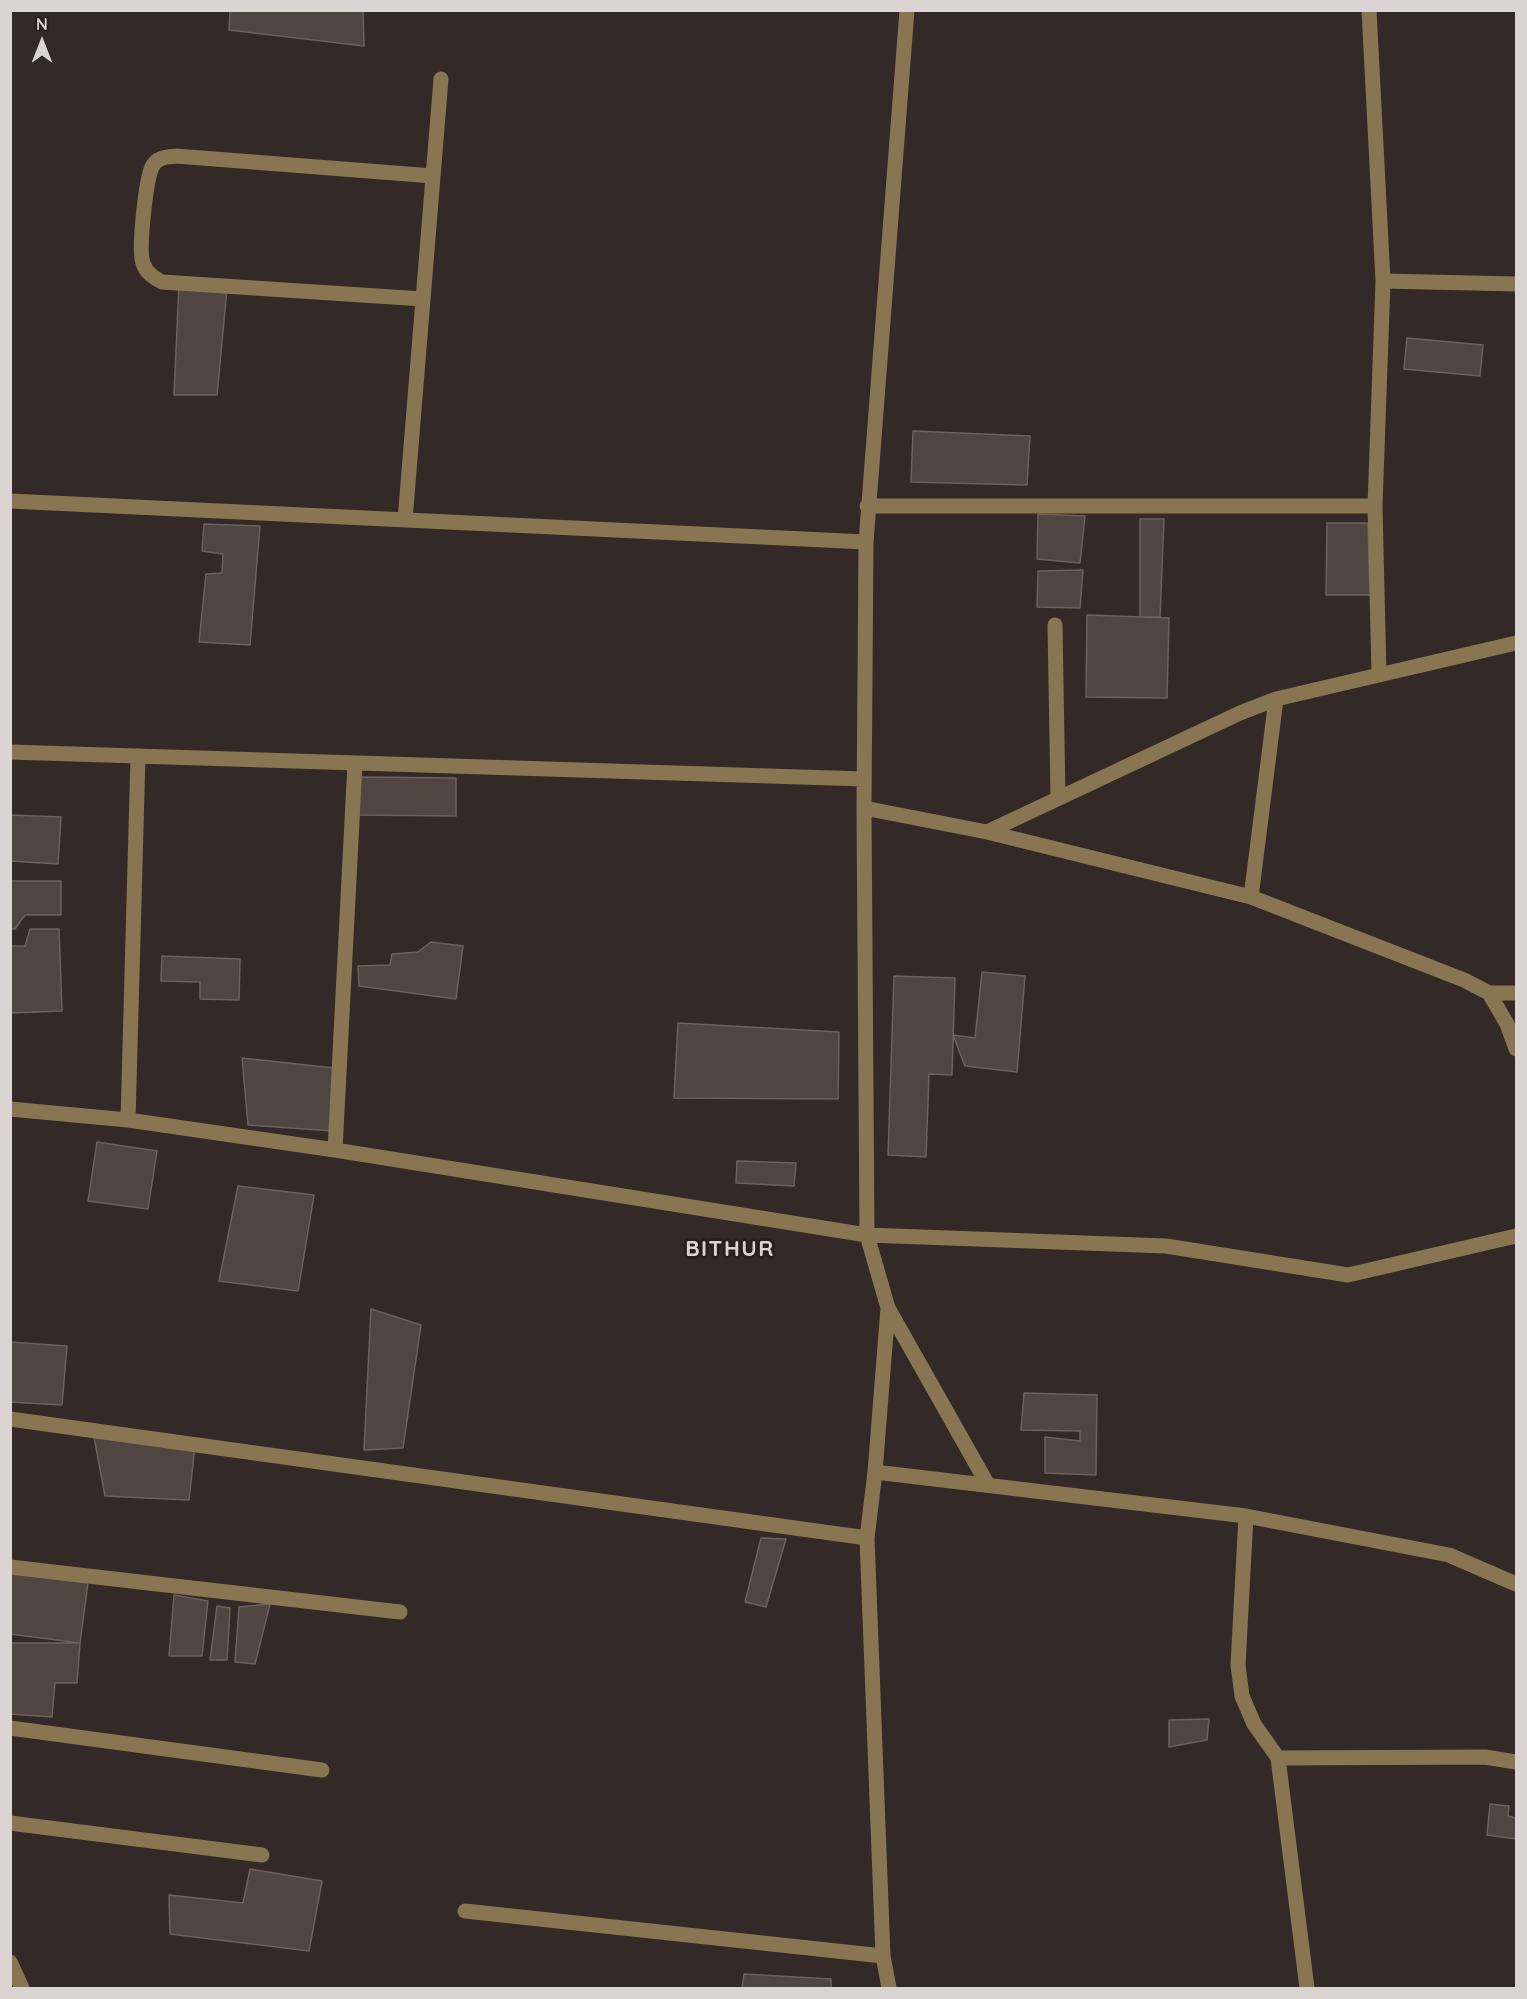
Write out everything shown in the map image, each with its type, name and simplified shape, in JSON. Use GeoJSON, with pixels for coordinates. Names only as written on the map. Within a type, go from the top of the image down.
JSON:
{"type":"FeatureCollection","features":[{"type":"Feature","properties":{"kind":"street"},"geometry":{"type":"LineString","coordinates":[[907,10],[867,506],[864,779],[867,1235],[888,1308],[988,1485]]}},
{"type":"Feature","properties":{"kind":"street"},"geometry":{"type":"LineString","coordinates":[[1369,10],[1383,281],[1375,506],[1379,675]]}},
{"type":"Feature","properties":{"kind":"street"},"geometry":{"type":"LineString","coordinates":[[405,520],[441,79]]}},
{"type":"Feature","properties":{"kind":"street"},"geometry":{"type":"LineString","coordinates":[[423,298],[162,282],[149,274],[143,262],[140,246],[149,177],[153,165],[161,157],[176,156],[433,176]]}},
{"type":"Feature","properties":{"kind":"street"},"geometry":{"type":"LineString","coordinates":[[1383,281],[1516,284]]}},
{"type":"Feature","properties":{"kind":"street"},"geometry":{"type":"LineString","coordinates":[[10,501],[866,542]]}},
{"type":"Feature","properties":{"kind":"street"},"geometry":{"type":"LineString","coordinates":[[867,506],[1375,506]]}},
{"type":"Feature","properties":{"kind":"street"},"geometry":{"type":"LineString","coordinates":[[1056,625],[1058,798]]}},
{"type":"Feature","properties":{"kind":"street"},"geometry":{"type":"LineString","coordinates":[[987,832],[1240,713],[1276,699],[1516,643]]}},
{"type":"Feature","properties":{"kind":"street"},"geometry":{"type":"LineString","coordinates":[[1251,897],[1276,699]]}},
{"type":"Feature","properties":{"kind":"street"},"geometry":{"type":"LineString","coordinates":[[10,752],[864,779]]}},
{"type":"Feature","properties":{"kind":"street"},"geometry":{"type":"LineString","coordinates":[[128,1120],[138,756]]}},
{"type":"Feature","properties":{"kind":"street"},"geometry":{"type":"LineString","coordinates":[[335,1149],[355,763]]}},
{"type":"Feature","properties":{"kind":"street"},"geometry":{"type":"LineString","coordinates":[[864,808],[987,832],[1251,897],[1464,980],[1489,993],[1516,993]]}},
{"type":"Feature","properties":{"kind":"street"},"geometry":{"type":"LineString","coordinates":[[1489,993],[1507,1024],[1516,1049]]}},
{"type":"Feature","properties":{"kind":"street"},"geometry":{"type":"LineString","coordinates":[[10,1109],[128,1120],[335,1149],[867,1235],[1166,1246],[1348,1275],[1516,1236]]}},
{"type":"Feature","properties":{"kind":"street"},"geometry":{"type":"LineString","coordinates":[[888,1308],[875,1472],[867,1538],[883,1956],[889,1989]]}},
{"type":"Feature","properties":{"kind":"street"},"geometry":{"type":"LineString","coordinates":[[10,1419],[867,1538]]}},
{"type":"Feature","properties":{"kind":"street"},"geometry":{"type":"LineString","coordinates":[[875,1472],[1246,1516],[1449,1555],[1516,1584]]}},
{"type":"Feature","properties":{"kind":"street"},"geometry":{"type":"LineString","coordinates":[[1246,1516],[1238,1665],[1242,1696],[1254,1724],[1278,1758],[1307,1989]]}},
{"type":"Feature","properties":{"kind":"street"},"geometry":{"type":"LineString","coordinates":[[10,1567],[400,1612]]}},
{"type":"Feature","properties":{"kind":"street"},"geometry":{"type":"LineString","coordinates":[[10,1728],[322,1770]]}},
{"type":"Feature","properties":{"kind":"street"},"geometry":{"type":"LineString","coordinates":[[1278,1758],[1485,1757],[1516,1762]]}},
{"type":"Feature","properties":{"kind":"street"},"geometry":{"type":"LineString","coordinates":[[10,1823],[262,1855]]}},
{"type":"Feature","properties":{"kind":"street"},"geometry":{"type":"LineString","coordinates":[[465,1911],[883,1956]]}},
{"type":"Feature","properties":{"kind":"street"},"geometry":{"type":"LineString","coordinates":[[10,1962],[22,1989]]}},
{"type":"Feature","properties":{"kind":"building"},"geometry":{"type":"Polygon","coordinates":[[[230,10],[363,10],[364,46],[229,30],[230,10]]]}},
{"type":"Feature","properties":{"kind":"building"},"geometry":{"type":"Polygon","coordinates":[[[179,284],[227,289],[217,395],[174,395],[179,284]]]}},
{"type":"Feature","properties":{"kind":"building"},"geometry":{"type":"Polygon","coordinates":[[[1407,338],[1483,345],[1480,376],[1404,369],[1407,338]]]}},
{"type":"Feature","properties":{"kind":"building"},"geometry":{"type":"Polygon","coordinates":[[[913,431],[1030,436],[1027,485],[911,482],[913,431]]]}},
{"type":"Feature","properties":{"kind":"building"},"geometry":{"type":"Polygon","coordinates":[[[1038,514],[1085,516],[1080,563],[1037,559],[1038,514]]]}},
{"type":"Feature","properties":{"kind":"building"},"geometry":{"type":"Polygon","coordinates":[[[1140,519],[1164,519],[1160,617],[1140,617],[1140,519]]]}},
{"type":"Feature","properties":{"kind":"building"},"geometry":{"type":"Polygon","coordinates":[[[1327,523],[1368,523],[1370,595],[1326,595],[1327,523]]]}},
{"type":"Feature","properties":{"kind":"building"},"geometry":{"type":"Polygon","coordinates":[[[204,524],[260,526],[250,645],[199,642],[206,574],[222,573],[223,554],[202,551],[204,524]]]}},
{"type":"Feature","properties":{"kind":"building"},"geometry":{"type":"Polygon","coordinates":[[[1083,570],[1080,608],[1037,607],[1038,571],[1083,570]]]}},
{"type":"Feature","properties":{"kind":"building"},"geometry":{"type":"Polygon","coordinates":[[[1087,615],[1169,618],[1167,698],[1086,697],[1087,615]]]}},
{"type":"Feature","properties":{"kind":"building"},"geometry":{"type":"Polygon","coordinates":[[[358,777],[456,778],[456,816],[358,815],[358,777]]]}},
{"type":"Feature","properties":{"kind":"building"},"geometry":{"type":"Polygon","coordinates":[[[10,815],[61,817],[58,864],[10,861],[10,815]]]}},
{"type":"Feature","properties":{"kind":"building"},"geometry":{"type":"Polygon","coordinates":[[[10,881],[61,881],[61,915],[25,915],[15,929],[10,929],[10,881]]]}},
{"type":"Feature","properties":{"kind":"building"},"geometry":{"type":"Polygon","coordinates":[[[30,929],[59,929],[62,1011],[10,1013],[10,946],[25,946],[30,929]]]}},
{"type":"Feature","properties":{"kind":"building"},"geometry":{"type":"Polygon","coordinates":[[[431,942],[463,946],[456,999],[359,986],[358,966],[390,965],[392,954],[418,952],[431,942]]]}},
{"type":"Feature","properties":{"kind":"building"},"geometry":{"type":"Polygon","coordinates":[[[162,956],[240,959],[239,1000],[200,999],[200,982],[161,981],[162,956]]]}},
{"type":"Feature","properties":{"kind":"building"},"geometry":{"type":"Polygon","coordinates":[[[982,972],[1025,976],[1017,1072],[965,1066],[953,1035],[975,1038],[982,972]]]}},
{"type":"Feature","properties":{"kind":"building"},"geometry":{"type":"Polygon","coordinates":[[[894,976],[955,978],[952,1075],[929,1074],[926,1157],[888,1155],[894,976]]]}},
{"type":"Feature","properties":{"kind":"building"},"geometry":{"type":"Polygon","coordinates":[[[678,1023],[839,1032],[838,1099],[674,1098],[678,1023]]]}},
{"type":"Feature","properties":{"kind":"building"},"geometry":{"type":"Polygon","coordinates":[[[242,1058],[334,1068],[333,1131],[248,1125],[242,1058]]]}},
{"type":"Feature","properties":{"kind":"building"},"geometry":{"type":"Polygon","coordinates":[[[97,1142],[157,1151],[148,1209],[88,1201],[97,1142]]]}},
{"type":"Feature","properties":{"kind":"building"},"geometry":{"type":"Polygon","coordinates":[[[737,1161],[796,1163],[794,1186],[736,1183],[737,1161]]]}},
{"type":"Feature","properties":{"kind":"building"},"geometry":{"type":"Polygon","coordinates":[[[238,1186],[314,1195],[298,1291],[219,1281],[238,1186]]]}},
{"type":"Feature","properties":{"kind":"building"},"geometry":{"type":"Polygon","coordinates":[[[371,1309],[421,1325],[403,1448],[364,1450],[371,1309]]]}},
{"type":"Feature","properties":{"kind":"building"},"geometry":{"type":"Polygon","coordinates":[[[10,1342],[67,1346],[62,1405],[10,1402],[10,1342]]]}},
{"type":"Feature","properties":{"kind":"building"},"geometry":{"type":"Polygon","coordinates":[[[1024,1393],[1097,1395],[1096,1475],[1045,1473],[1045,1437],[1080,1441],[1080,1431],[1021,1430],[1024,1393]]]}},
{"type":"Feature","properties":{"kind":"building"},"geometry":{"type":"Polygon","coordinates":[[[94,1437],[195,1446],[189,1500],[105,1496],[94,1437]]]}},
{"type":"Feature","properties":{"kind":"building"},"geometry":{"type":"Polygon","coordinates":[[[761,1538],[786,1539],[766,1607],[745,1602],[761,1538]]]}},
{"type":"Feature","properties":{"kind":"building"},"geometry":{"type":"Polygon","coordinates":[[[10,1572],[88,1583],[80,1643],[10,1634],[10,1572]]]}},
{"type":"Feature","properties":{"kind":"building"},"geometry":{"type":"Polygon","coordinates":[[[174,1595],[208,1601],[202,1656],[169,1656],[174,1595]]]}},
{"type":"Feature","properties":{"kind":"building"},"geometry":{"type":"Polygon","coordinates":[[[270,1604],[255,1664],[235,1662],[239,1607],[270,1604]]]}},
{"type":"Feature","properties":{"kind":"building"},"geometry":{"type":"Polygon","coordinates":[[[217,1606],[230,1608],[227,1660],[210,1660],[217,1606]]]}},
{"type":"Feature","properties":{"kind":"building"},"geometry":{"type":"Polygon","coordinates":[[[10,1643],[80,1643],[77,1683],[55,1683],[52,1717],[10,1714],[10,1643]]]}},
{"type":"Feature","properties":{"kind":"building"},"geometry":{"type":"Polygon","coordinates":[[[1209,1719],[1207,1740],[1169,1747],[1169,1720],[1209,1719]]]}},
{"type":"Feature","properties":{"kind":"building"},"geometry":{"type":"Polygon","coordinates":[[[1490,1804],[1509,1806],[1508,1816],[1516,1818],[1516,1839],[1487,1835],[1490,1804]]]}},
{"type":"Feature","properties":{"kind":"building"},"geometry":{"type":"Polygon","coordinates":[[[250,1869],[322,1881],[309,1951],[170,1934],[169,1895],[243,1903],[250,1869]]]}},
{"type":"Feature","properties":{"kind":"building"},"geometry":{"type":"Polygon","coordinates":[[[744,1974],[831,1979],[831,1988],[742,1988],[744,1974]]]}},
{"type":"Feature","properties":{"kind":"district","name":"BITHUR"},"geometry":{"type":"Point","coordinates":[730,1249]}}]}
